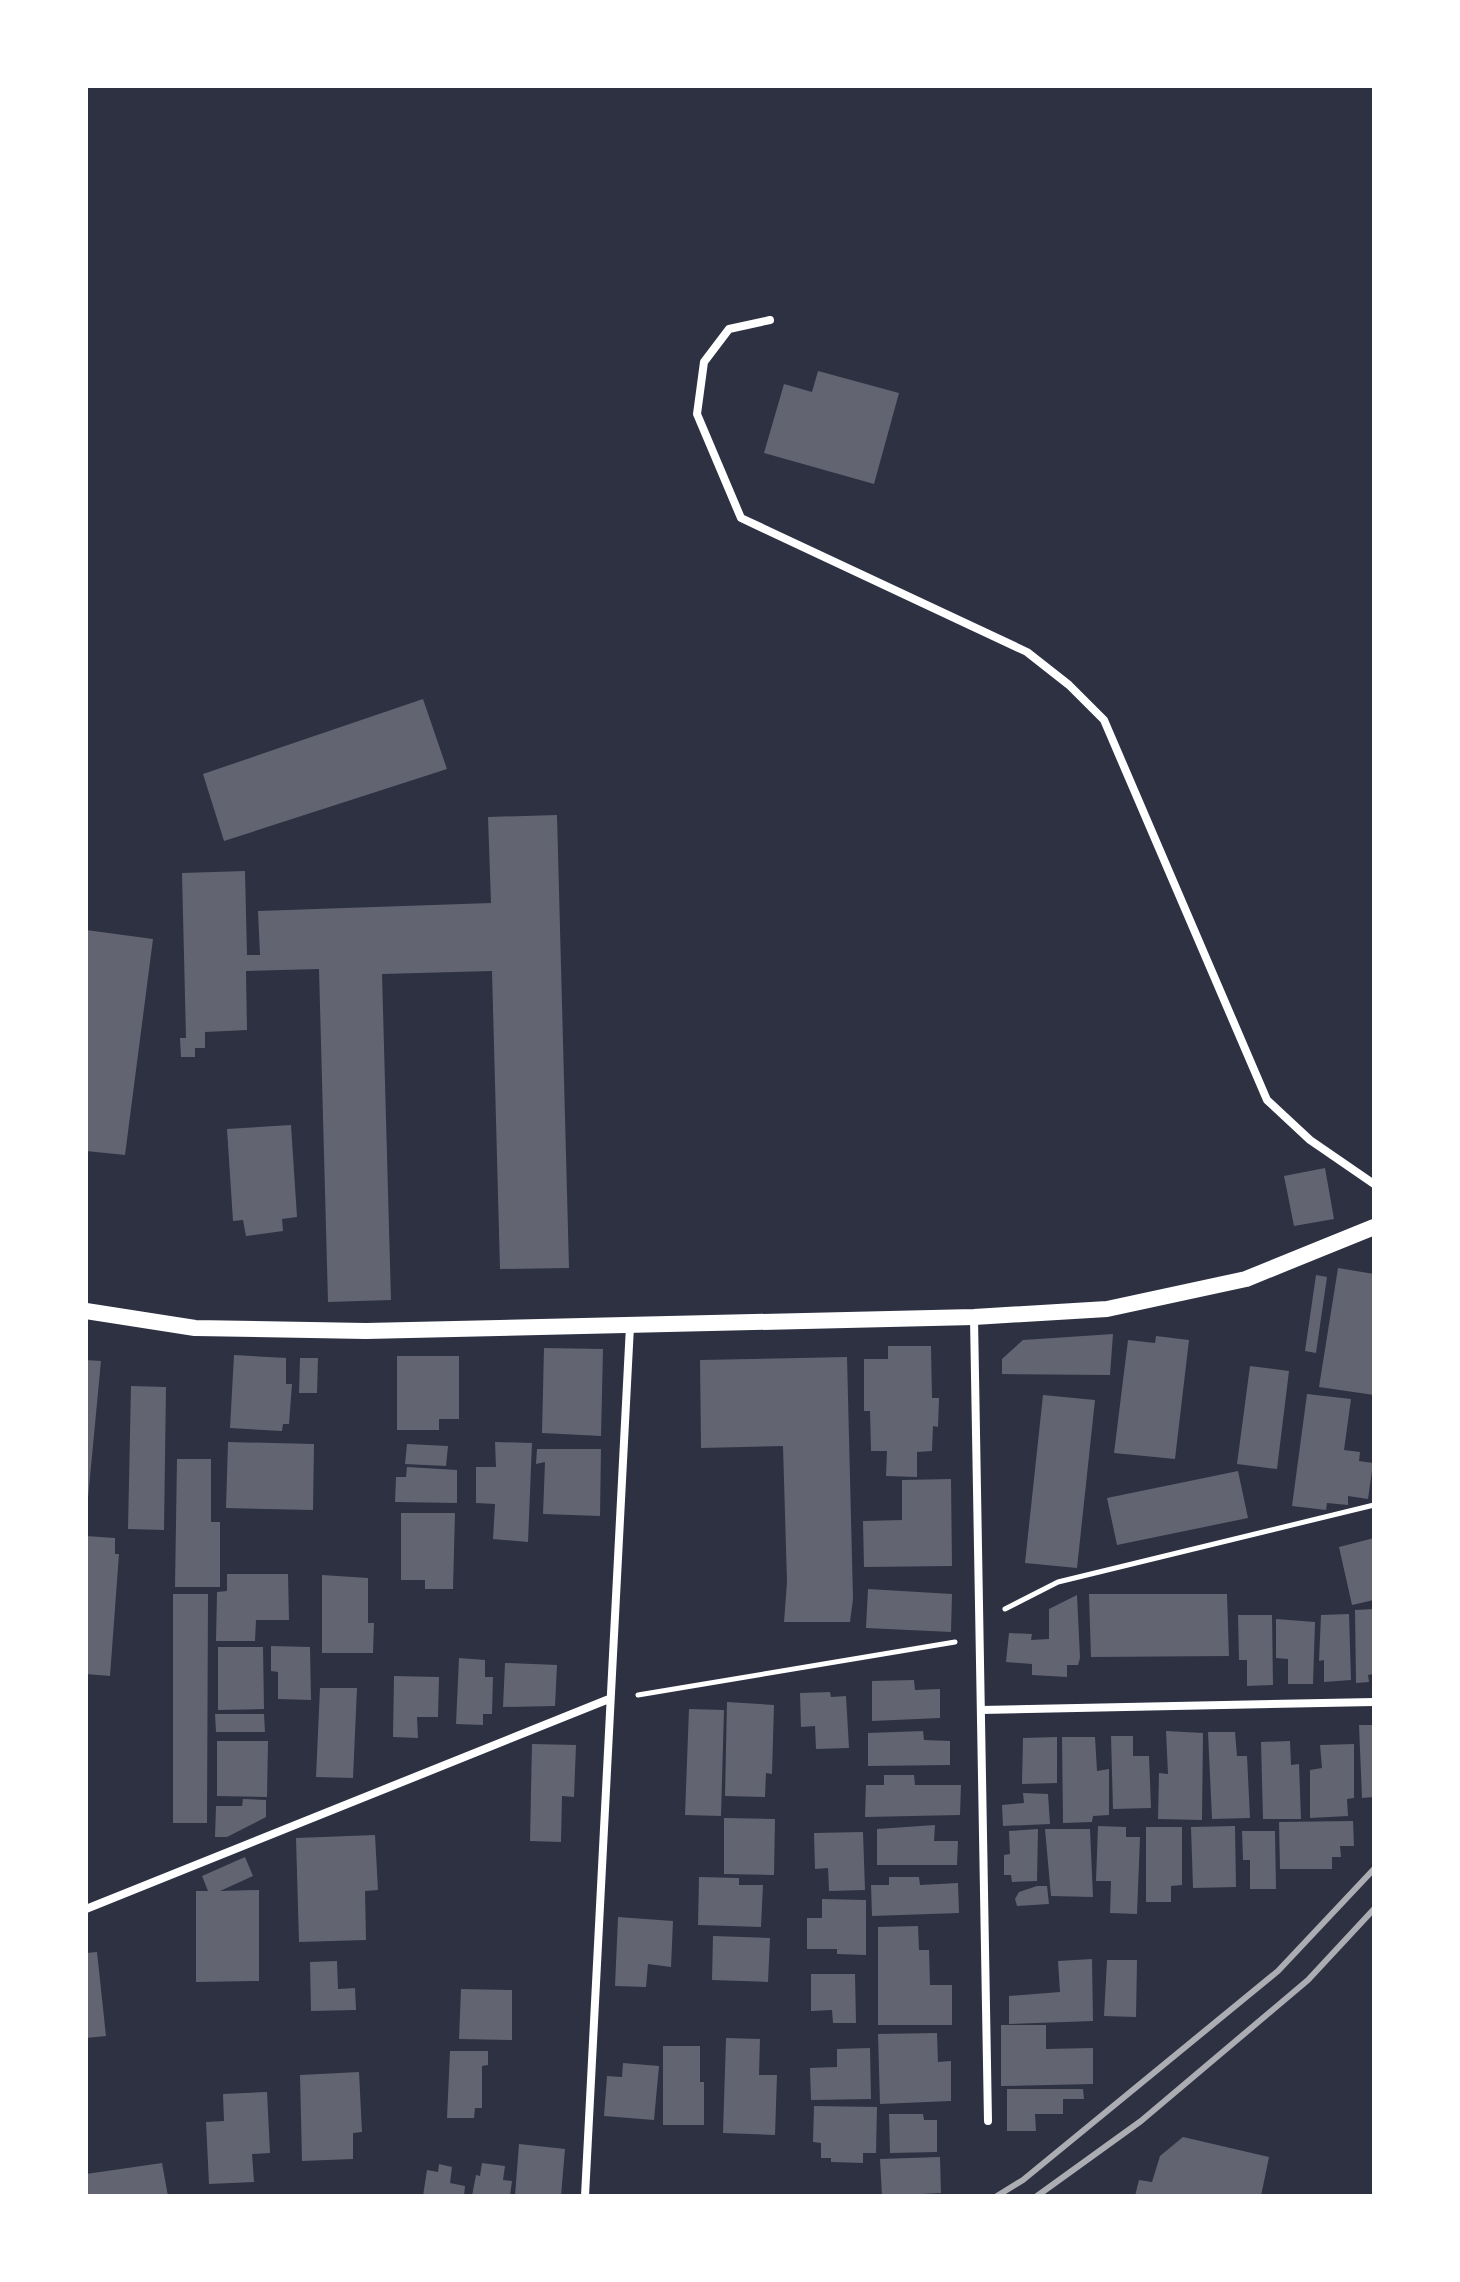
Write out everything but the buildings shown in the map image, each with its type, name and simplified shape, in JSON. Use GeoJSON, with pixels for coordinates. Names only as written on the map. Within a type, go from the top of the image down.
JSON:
{"type":"FeatureCollection","features":[{"type":"Feature","properties":{"kind":"main road"},"geometry":{"type":"LineString","coordinates":[[86,1311],[195,1328],[366,1331],[974,1317],[1107,1309],[1246,1279],[1374,1227]]}},
{"type":"Feature","properties":{"kind":"street"},"geometry":{"type":"LineString","coordinates":[[770,320],[729,329],[704,362],[697,414],[741,518],[1027,652],[1069,685],[1104,720],[1267,1100],[1310,1140],[1374,1184]]}},
{"type":"Feature","properties":{"kind":"street"},"geometry":{"type":"LineString","coordinates":[[974,1317],[988,2121]]}},
{"type":"Feature","properties":{"kind":"street"},"geometry":{"type":"LineString","coordinates":[[585,2196],[630,1326]]}},
{"type":"Feature","properties":{"kind":"street"},"geometry":{"type":"LineString","coordinates":[[86,1909],[609,1699]]}},
{"type":"Feature","properties":{"kind":"street"},"geometry":{"type":"LineString","coordinates":[[981,1710],[1374,1702]]}},
{"type":"Feature","properties":{"kind":"path"},"geometry":{"type":"LineString","coordinates":[[979,1622],[1058,1582],[1374,1505]]}},
{"type":"Feature","properties":{"kind":"path"},"geometry":{"type":"LineString","coordinates":[[609,1699],[980,1638]]}},
{"type":"Feature","properties":{"kind":"railway"},"geometry":{"type":"LineString","coordinates":[[997,2196],[1023,2180],[1278,1971],[1374,1869]]}},
{"type":"Feature","properties":{"kind":"railway"},"geometry":{"type":"LineString","coordinates":[[1037,2196],[1141,2121],[1308,1980],[1374,1909]]}}]}
